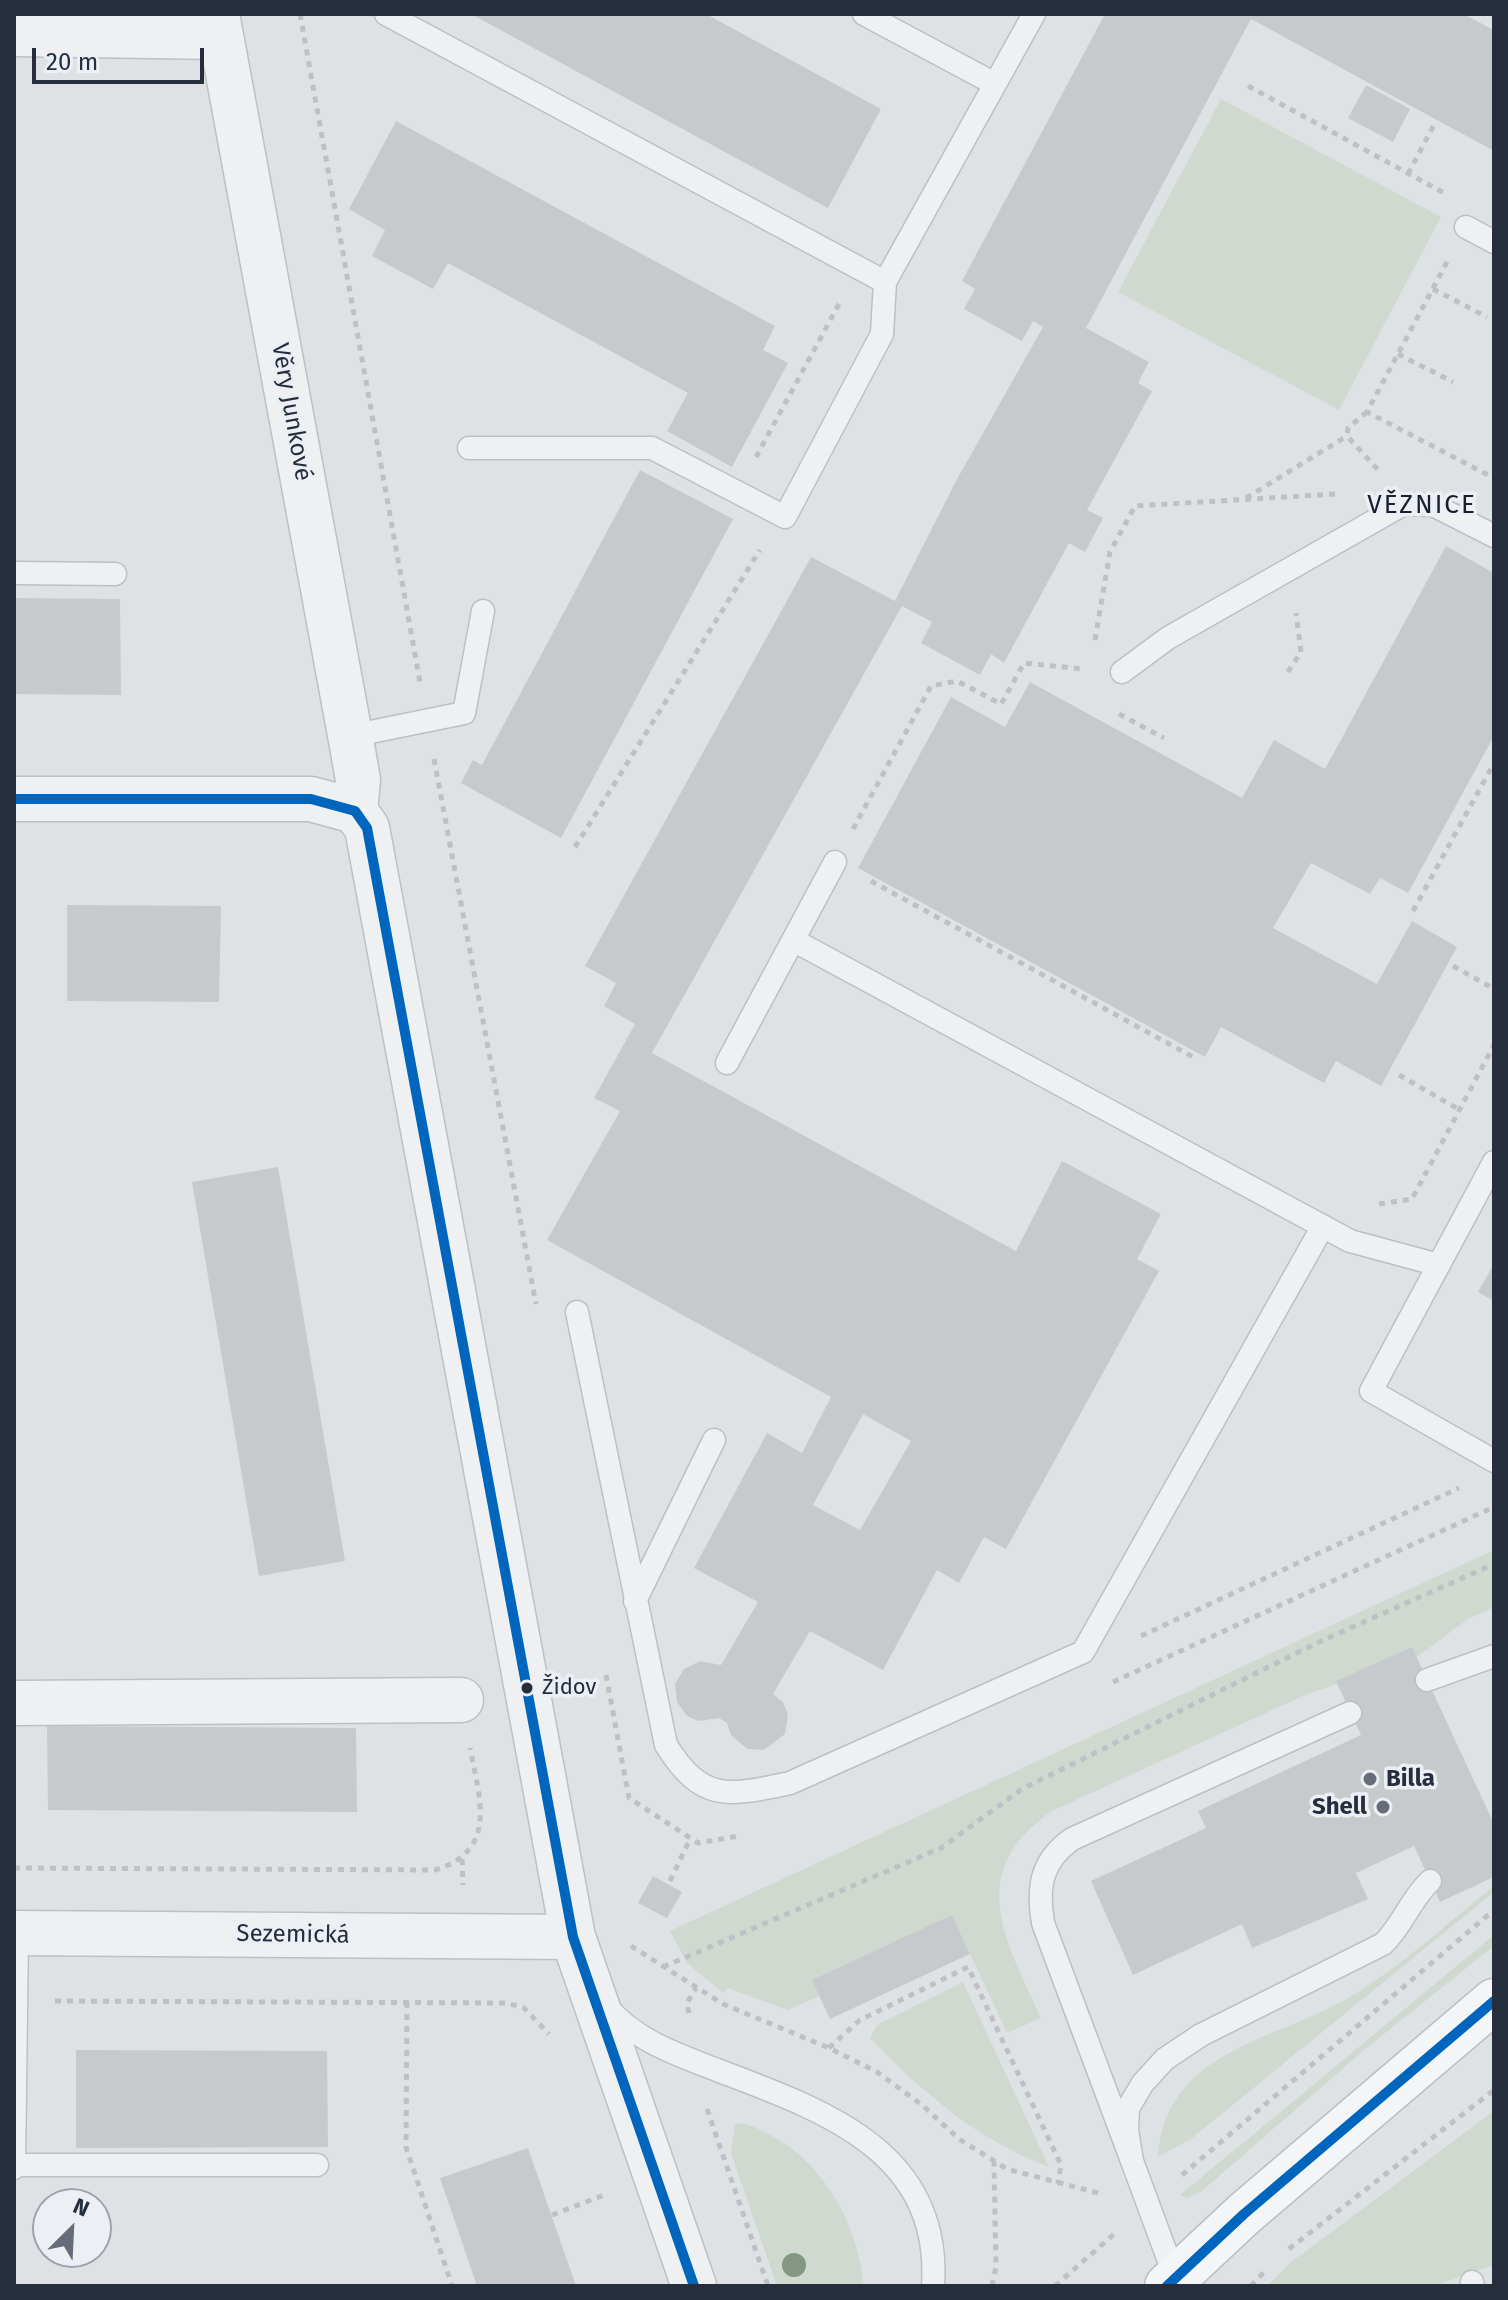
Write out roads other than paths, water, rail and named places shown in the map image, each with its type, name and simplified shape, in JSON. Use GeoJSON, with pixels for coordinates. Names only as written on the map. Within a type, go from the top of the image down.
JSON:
{"type":"FeatureCollection","features":[{"type":"Feature","properties":{"kind":"main road"},"geometry":{"type":"LineString","coordinates":[[1171,2282],[1244,2214],[1494,2001]]}},
{"type":"Feature","properties":{"kind":"street"},"geometry":{"type":"LineString","coordinates":[[14,34],[219,25]]}},
{"type":"Feature","properties":{"kind":"street","name":"Věry Junkové"},"geometry":{"type":"LineString","coordinates":[[219,25],[351,736],[358,780],[355,811]]}},
{"type":"Feature","properties":{"kind":"street"},"geometry":{"type":"LineString","coordinates":[[14,799],[311,799],[355,811],[367,828],[576,1950],[694,2286]]}},
{"type":"Feature","properties":{"kind":"street"},"geometry":{"type":"LineString","coordinates":[[14,1703],[461,1700]]}},
{"type":"Feature","properties":{"kind":"street","name":"Sezemická"},"geometry":{"type":"LineString","coordinates":[[16,1933],[576,1950]]}},
{"type":"Feature","properties":{"kind":"lane"},"geometry":{"type":"LineString","coordinates":[[386,14],[885,282]]}},
{"type":"Feature","properties":{"kind":"lane"},"geometry":{"type":"LineString","coordinates":[[864,14],[995,84]]}},
{"type":"Feature","properties":{"kind":"lane"},"geometry":{"type":"LineString","coordinates":[[469,448],[652,448],[785,517],[882,334],[885,282],[1034,14]]}},
{"type":"Feature","properties":{"kind":"lane"},"geometry":{"type":"LineString","coordinates":[[1466,227],[1494,242]]}},
{"type":"Feature","properties":{"kind":"lane"},"geometry":{"type":"LineString","coordinates":[[1122,672],[1168,638],[1290,568],[1400,497],[1433,505],[1494,536]]}},
{"type":"Feature","properties":{"kind":"lane"},"geometry":{"type":"LineString","coordinates":[[14,573],[115,574]]}},
{"type":"Feature","properties":{"kind":"lane"},"geometry":{"type":"LineString","coordinates":[[351,736],[464,713],[483,611]]}},
{"type":"Feature","properties":{"kind":"lane"},"geometry":{"type":"LineString","coordinates":[[727,1063],[835,862]]}},
{"type":"Feature","properties":{"kind":"lane"},"geometry":{"type":"LineString","coordinates":[[793,940],[1350,1241],[1439,1265]]}},
{"type":"Feature","properties":{"kind":"lane"},"geometry":{"type":"LineString","coordinates":[[1494,1162],[1371,1391],[1494,1461]]}},
{"type":"Feature","properties":{"kind":"lane"},"geometry":{"type":"LineString","coordinates":[[577,1312],[666,1745],[683,1772],[713,1791],[742,1793],[790,1783],[1083,1652],[1323,1226]]}},
{"type":"Feature","properties":{"kind":"lane"},"geometry":{"type":"LineString","coordinates":[[635,1601],[714,1440]]}},
{"type":"Feature","properties":{"kind":"lane"},"geometry":{"type":"LineString","coordinates":[[1427,1680],[1494,1656]]}},
{"type":"Feature","properties":{"kind":"lane"},"geometry":{"type":"LineString","coordinates":[[1171,2282],[1148,2204],[1043,1923],[1039,1902],[1045,1868],[1058,1849],[1072,1839],[1350,1713]]}},
{"type":"Feature","properties":{"kind":"lane"},"geometry":{"type":"LineString","coordinates":[[1132,2161],[1127,2130],[1128,2108],[1143,2083],[1165,2059],[1201,2035],[1383,1944],[1397,1931],[1413,1901],[1430,1881]]}},
{"type":"Feature","properties":{"kind":"lane"},"geometry":{"type":"LineString","coordinates":[[16,1933],[15,2166],[317,2165]]}},
{"type":"Feature","properties":{"kind":"lane"},"geometry":{"type":"LineString","coordinates":[[576,1950],[599,1998],[625,2026],[643,2038],[812,2108],[874,2146],[899,2170],[919,2200],[931,2230],[933,2286]]}},
{"type":"Feature","properties":{"kind":"place","name":"Židov"},"geometry":{"type":"Point","coordinates":[527,1688]}},
{"type":"Feature","properties":{"kind":"place","name":"Billa"},"geometry":{"type":"Point","coordinates":[1370,1779]}},
{"type":"Feature","properties":{"kind":"place","name":"Shell"},"geometry":{"type":"Point","coordinates":[1383,1807]}},
{"type":"Feature","properties":{"kind":"district","name":"VĚZNICE"},"geometry":{"type":"Point","coordinates":[1422,506]}}]}
